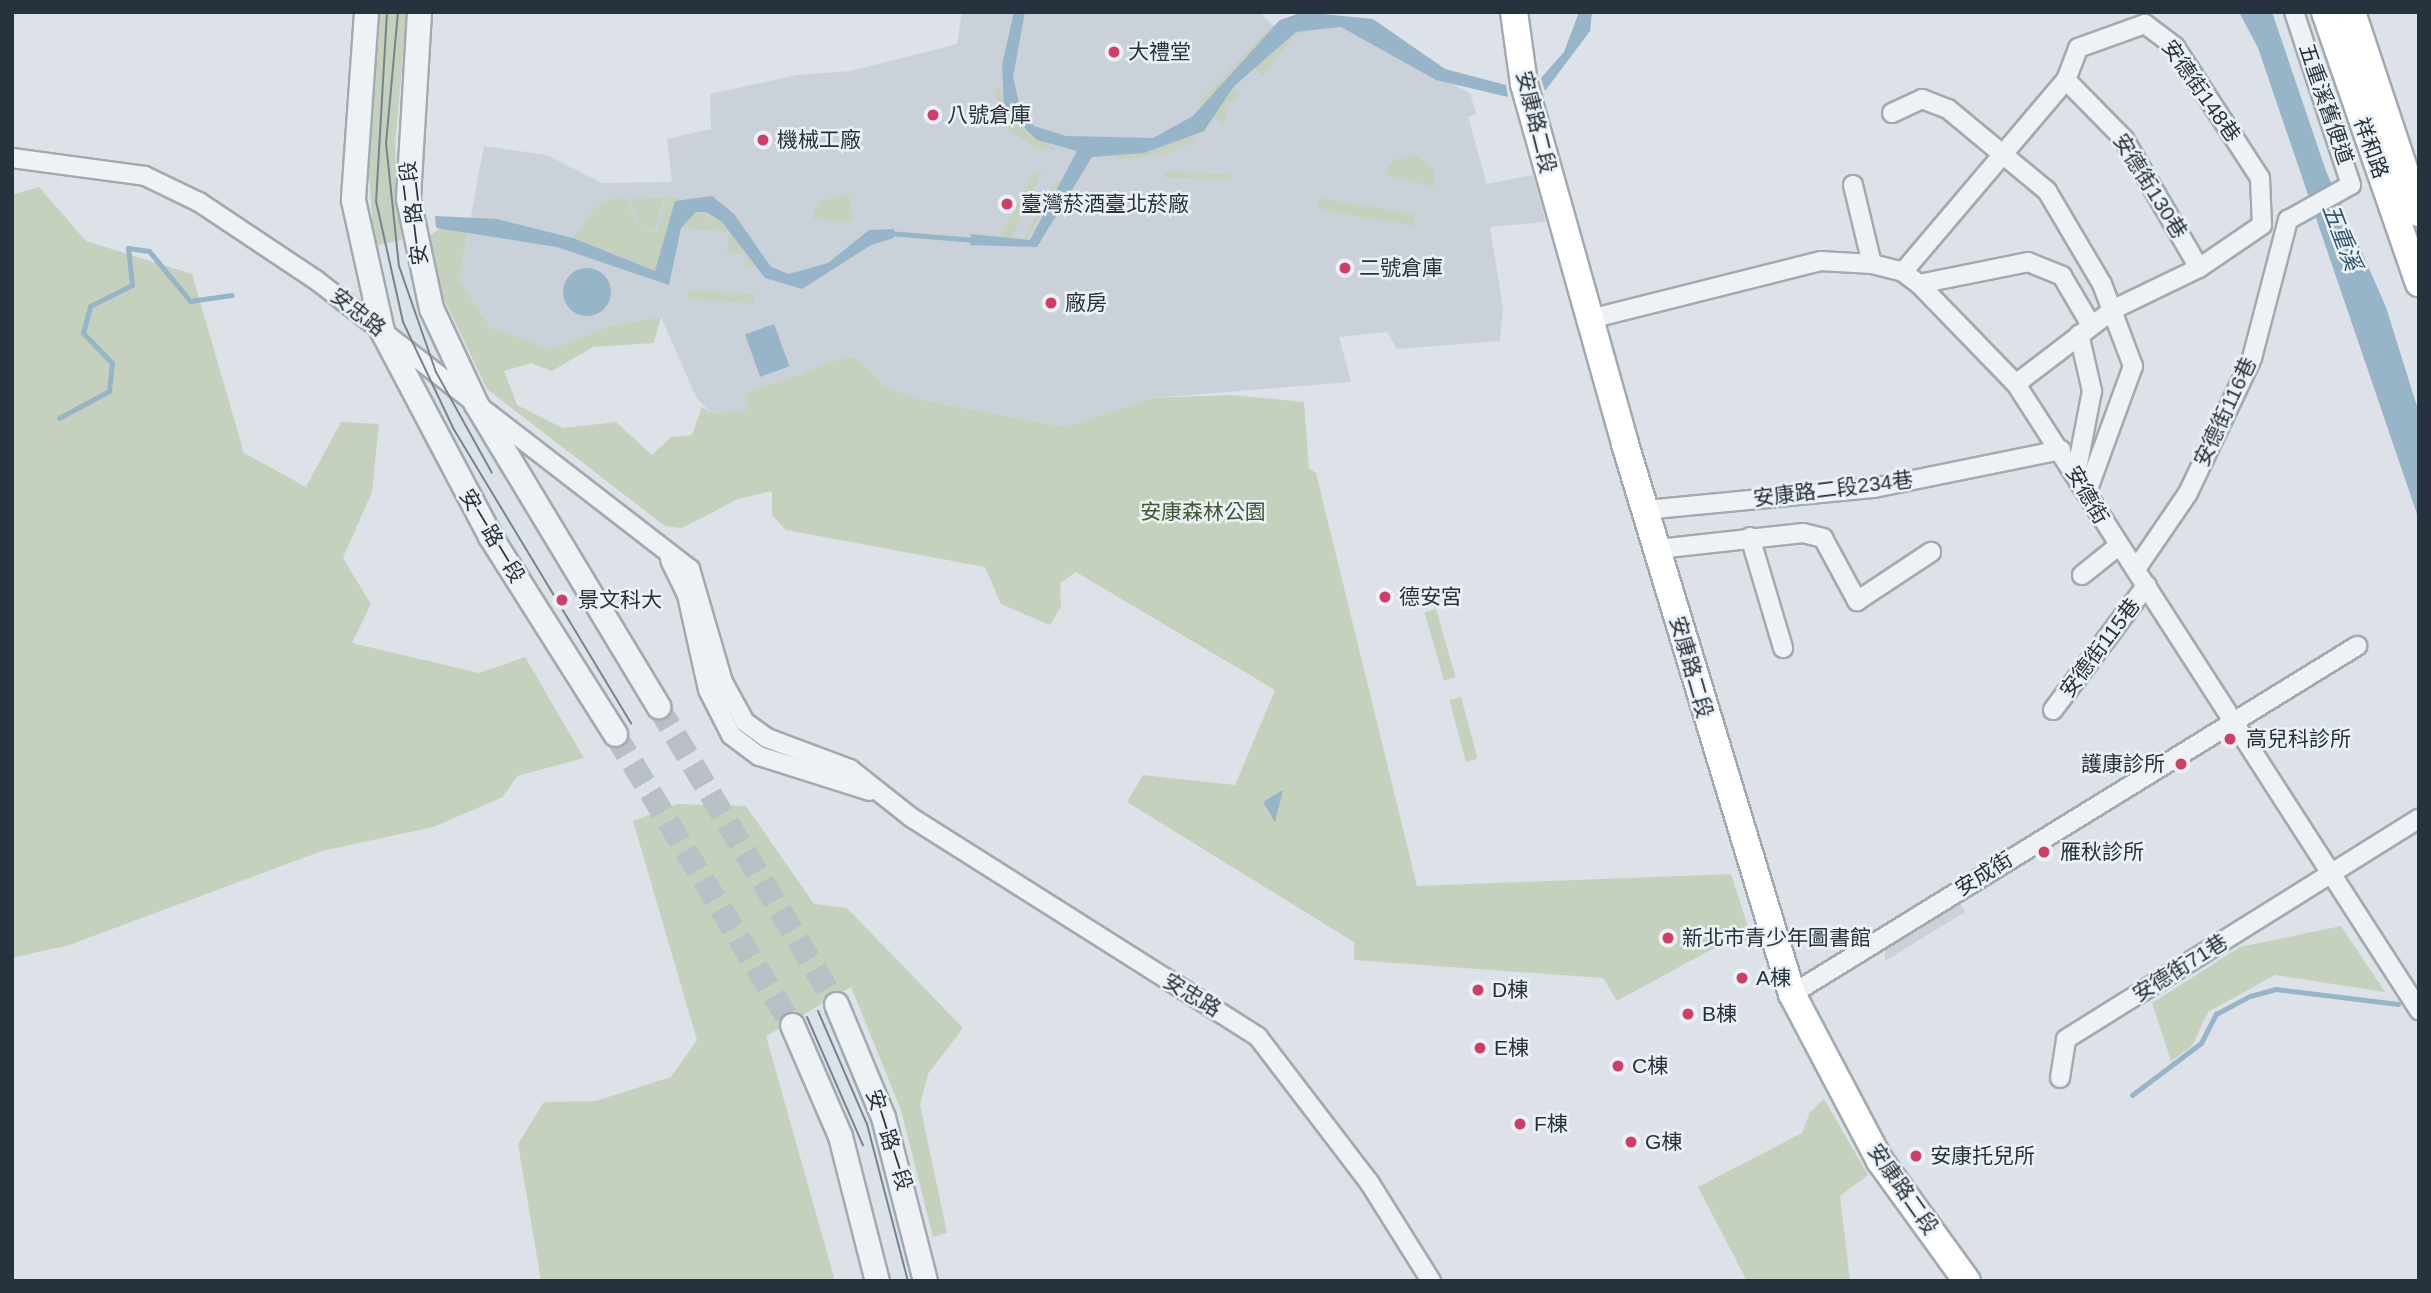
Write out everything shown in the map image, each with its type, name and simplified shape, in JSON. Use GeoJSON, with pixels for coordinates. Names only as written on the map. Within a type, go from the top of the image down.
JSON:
{"type":"FeatureCollection","features":[{"type":"Feature","properties":{"kind":"main road","name":"安康路二段"},"geometry":{"type":"LineString","coordinates":[[1514,12],[1524,84],[1590,319],[1792,994],[1880,1161],[1966,1281]]}},
{"type":"Feature","properties":{"kind":"main road","name":"祥和路"},"geometry":{"type":"LineString","coordinates":[[2325,12],[2419,283]]}},
{"type":"Feature","properties":{"kind":"main road","name":"祥和路"},"geometry":{"type":"LineString","coordinates":[[2352,12],[2419,213]]}},
{"type":"Feature","properties":{"kind":"street"},"geometry":{"type":"LineString","coordinates":[[366,12],[353,200],[382,331]]}},
{"type":"Feature","properties":{"kind":"street","name":"安一路二段"},"geometry":{"type":"LineString","coordinates":[[419,12],[407,145],[415,251],[431,308],[476,404]]}},
{"type":"Feature","properties":{"kind":"street","name":"五重溪舊便道"},"geometry":{"type":"LineString","coordinates":[[2294,12],[2351,180],[2344,192],[2302,207]]}},
{"type":"Feature","properties":{"kind":"street","name":"安德街148巷"},"geometry":{"type":"LineString","coordinates":[[1903,272],[2005,156],[2066,80],[2077,48],[2133,25],[2146,24],[2175,47],[2265,194],[2263,225],[2199,268],[2114,309],[2016,384]]}},
{"type":"Feature","properties":{"kind":"street","name":"安德街130巷"},"geometry":{"type":"LineString","coordinates":[[2066,80],[2124,139],[2199,268]]}},
{"type":"Feature","properties":{"kind":"street"},"geometry":{"type":"LineString","coordinates":[[1892,113],[1912,102],[1939,102],[2047,191],[2114,309],[2133,366],[2087,492]]}},
{"type":"Feature","properties":{"kind":"street","name":"安忠路"},"geometry":{"type":"LineString","coordinates":[[12,158],[113,170],[175,188],[311,276],[690,569],[700,589],[723,682],[745,722],[767,738],[833,759],[874,792],[1258,1037],[1369,1182],[1431,1281]]}},
{"type":"Feature","properties":{"kind":"street"},"geometry":{"type":"LineString","coordinates":[[1853,185],[1872,264]]}},
{"type":"Feature","properties":{"kind":"street","name":"安德街116巷"},"geometry":{"type":"LineString","coordinates":[[2136,569],[2188,493],[2252,358],[2288,220],[2302,207]]}},
{"type":"Feature","properties":{"kind":"street","name":"安德街"},"geometry":{"type":"LineString","coordinates":[[1590,319],[1821,261],[1872,264],[1903,272],[1919,284],[2016,384],[2076,474],[2117,547],[2147,585],[2234,721],[2329,876],[2413,993],[2419,1010]]}},
{"type":"Feature","properties":{"kind":"street"},"geometry":{"type":"LineString","coordinates":[[1919,284],[2028,262],[2062,276],[2085,330],[2092,391],[2076,474]]}},
{"type":"Feature","properties":{"kind":"street","name":"安一路一段"},"geometry":{"type":"LineString","coordinates":[[382,331],[490,536],[615,734]]}},
{"type":"Feature","properties":{"kind":"street"},"geometry":{"type":"LineString","coordinates":[[476,404],[658,706]]}},
{"type":"Feature","properties":{"kind":"street","name":"安康路二段234巷"},"geometry":{"type":"LineString","coordinates":[[1645,510],[1874,488],[2061,450]]}},
{"type":"Feature","properties":{"kind":"street"},"geometry":{"type":"LineString","coordinates":[[1658,549],[1750,537],[1823,538],[1857,601],[1931,552]]}},
{"type":"Feature","properties":{"kind":"street"},"geometry":{"type":"LineString","coordinates":[[1750,537],[1783,648]]}},
{"type":"Feature","properties":{"kind":"street"},"geometry":{"type":"LineString","coordinates":[[2082,575],[2117,547]]}},
{"type":"Feature","properties":{"kind":"street","name":"安德街115巷"},"geometry":{"type":"LineString","coordinates":[[2053,710],[2147,585]]}},
{"type":"Feature","properties":{"kind":"street","name":"安成街"},"geometry":{"type":"LineString","coordinates":[[1792,994],[2357,646]]}},
{"type":"Feature","properties":{"kind":"street","name":"安德街71巷"},"geometry":{"type":"LineString","coordinates":[[2060,1078],[2066,1039],[2419,818]]}},
{"type":"Feature","properties":{"kind":"street","name":"安一路一段"},"geometry":{"type":"LineString","coordinates":[[836,1004],[883,1117],[925,1281]]}},
{"type":"Feature","properties":{"kind":"street"},"geometry":{"type":"LineString","coordinates":[[792,1026],[840,1136],[877,1281]]}},
{"type":"Feature","properties":{"kind":"shaded area","name":"臺灣菸酒臺北菸廠"},"geometry":{"type":"Polygon","coordinates":[[[962,12],[1260,12],[1275,28],[1296,32],[1341,27],[1470,93],[1476,114],[1468,117],[1487,184],[1533,175],[1546,222],[1490,227],[1503,308],[1500,341],[1397,349],[1387,332],[1339,337],[1351,382],[1152,398],[1065,427],[917,399],[883,384],[856,358],[797,374],[747,410],[711,413],[696,397],[661,317],[612,325],[552,349],[490,327],[459,280],[484,146],[547,155],[602,183],[672,182],[667,139],[711,129],[710,94],[797,75],[851,71],[957,44],[962,12]]]}},
{"type":"Feature","properties":{"kind":"shaded area"},"geometry":{"type":"Polygon","coordinates":[[[1956,896],[1965,912],[1885,961],[1886,941],[1956,896]]]}},
{"type":"Feature","properties":{"kind":"green space"},"geometry":{"type":"Polygon","coordinates":[[[380,12],[407,12],[395,145],[402,240],[374,246],[367,144],[380,12]]]}},
{"type":"Feature","properties":{"kind":"green space"},"geometry":{"type":"Polygon","coordinates":[[[1280,20],[1209,100],[1194,108],[1264,34],[1280,20]]]}},
{"type":"Feature","properties":{"kind":"green space"},"geometry":{"type":"Polygon","coordinates":[[[1311,29],[1294,36],[1263,76],[1253,68],[1234,89],[1240,96],[1229,103],[1224,124],[1211,117],[1234,86],[1284,36],[1311,29]]]}},
{"type":"Feature","properties":{"kind":"green space"},"geometry":{"type":"Polygon","coordinates":[[[1000,89],[1012,121],[1057,150],[1036,148],[1007,129],[994,90],[1000,89]]]}},
{"type":"Feature","properties":{"kind":"green space"},"geometry":{"type":"Polygon","coordinates":[[[1190,136],[1195,142],[1167,153],[1117,160],[1117,154],[1144,153],[1190,136]]]}},
{"type":"Feature","properties":{"kind":"green space"},"geometry":{"type":"Polygon","coordinates":[[[1416,155],[1434,170],[1435,187],[1384,174],[1393,160],[1416,155]]]}},
{"type":"Feature","properties":{"kind":"green space"},"geometry":{"type":"Polygon","coordinates":[[[1042,171],[1011,240],[999,238],[1034,173],[1042,171]]]}},
{"type":"Feature","properties":{"kind":"green space"},"geometry":{"type":"Polygon","coordinates":[[[1163,171],[1231,175],[1231,181],[1163,177],[1163,171]]]}},
{"type":"Feature","properties":{"kind":"green space"},"geometry":{"type":"Polygon","coordinates":[[[1057,180],[1062,181],[1024,242],[1025,235],[1057,180]]]}},
{"type":"Feature","properties":{"kind":"green space"},"geometry":{"type":"Polygon","coordinates":[[[39,187],[86,241],[192,274],[244,453],[306,487],[341,422],[379,424],[372,492],[343,558],[371,604],[352,643],[479,673],[525,657],[584,758],[517,776],[503,797],[433,827],[322,851],[69,945],[12,958],[12,195],[39,187]]]}},
{"type":"Feature","properties":{"kind":"green space"},"geometry":{"type":"Polygon","coordinates":[[[849,195],[853,222],[813,219],[818,201],[849,195]]]}},
{"type":"Feature","properties":{"kind":"green space"},"geometry":{"type":"Polygon","coordinates":[[[664,198],[655,231],[639,225],[630,199],[664,198]]]}},
{"type":"Feature","properties":{"kind":"green space"},"geometry":{"type":"Polygon","coordinates":[[[666,198],[680,198],[655,271],[573,238],[595,208],[613,199],[627,199],[636,224],[657,234],[666,198]]]}},
{"type":"Feature","properties":{"kind":"green space"},"geometry":{"type":"Polygon","coordinates":[[[1319,198],[1416,214],[1414,226],[1327,211],[1317,207],[1319,198]]]}},
{"type":"Feature","properties":{"kind":"green space"},"geometry":{"type":"Polygon","coordinates":[[[696,211],[722,222],[755,266],[744,265],[745,254],[727,253],[729,232],[681,228],[696,211]]]}},
{"type":"Feature","properties":{"kind":"green space","name":"安康森林公園"},"geometry":{"type":"Polygon","coordinates":[[[444,226],[468,230],[459,280],[490,327],[552,349],[612,325],[661,317],[654,343],[593,347],[552,371],[531,363],[504,371],[517,405],[563,428],[616,422],[652,455],[671,437],[692,435],[702,407],[711,413],[747,410],[748,393],[845,357],[856,358],[883,384],[917,399],[1065,427],[1152,398],[1232,395],[1304,402],[1309,468],[1316,473],[1417,886],[1731,874],[1752,939],[1712,949],[1617,1001],[1603,978],[1354,960],[1354,942],[1127,802],[1143,775],[1235,785],[1275,690],[1076,572],[1060,583],[1061,606],[1050,625],[1001,604],[985,567],[786,530],[772,515],[772,491],[738,499],[682,528],[665,526],[487,389],[443,297],[429,236],[444,226]]]}},
{"type":"Feature","properties":{"kind":"green space"},"geometry":{"type":"Polygon","coordinates":[[[689,290],[755,295],[754,304],[688,299],[689,290]]]}},
{"type":"Feature","properties":{"kind":"green space"},"geometry":{"type":"Polygon","coordinates":[[[1436,609],[1456,677],[1444,681],[1424,612],[1436,609]]]}},
{"type":"Feature","properties":{"kind":"green space"},"geometry":{"type":"Polygon","coordinates":[[[1461,697],[1478,759],[1466,762],[1449,700],[1461,697]]]}},
{"type":"Feature","properties":{"kind":"green space"},"geometry":{"type":"Polygon","coordinates":[[[678,804],[746,806],[814,904],[847,908],[963,1028],[928,1074],[920,1105],[947,1233],[933,1237],[901,1110],[851,987],[766,1036],[835,1281],[541,1281],[518,1144],[544,1102],[596,1101],[671,1077],[697,1040],[633,821],[678,804]]]}},
{"type":"Feature","properties":{"kind":"green space"},"geometry":{"type":"Polygon","coordinates":[[[2341,926],[2385,992],[2275,975],[2208,1012],[2192,1046],[2171,1061],[2152,1003],[2240,947],[2341,926]]]}},
{"type":"Feature","properties":{"kind":"green space"},"geometry":{"type":"Polygon","coordinates":[[[1824,1099],[1868,1175],[1840,1196],[1850,1281],[1747,1281],[1698,1187],[1802,1133],[1810,1112],[1824,1099]]]}},
{"type":"Feature","properties":{"kind":"water"},"geometry":{"type":"Polygon","coordinates":[[[1014,12],[1025,12],[1013,77],[1021,112],[1034,126],[1066,136],[1153,138],[1193,116],[1280,20],[1303,12],[1373,19],[1445,69],[1506,85],[1508,97],[1436,80],[1341,27],[1296,32],[1234,86],[1204,131],[1144,153],[1092,157],[1037,247],[970,245],[971,234],[1030,240],[1077,151],[1037,140],[1004,108],[1002,65],[1014,12]]]}},
{"type":"Feature","properties":{"kind":"water"},"geometry":{"type":"Polygon","coordinates":[[[1579,12],[1592,12],[1590,31],[1545,91],[1541,78],[1564,52],[1579,12]]]}},
{"type":"Feature","properties":{"kind":"water","name":"五重溪"},"geometry":{"type":"Polygon","coordinates":[[[2239,12],[2272,12],[2326,171],[2386,307],[2419,413],[2419,520],[2258,48],[2239,12]]]}},
{"type":"Feature","properties":{"kind":"water"},"geometry":{"type":"Polygon","coordinates":[[[712,196],[734,214],[771,267],[789,274],[828,263],[869,230],[894,229],[894,238],[871,245],[802,289],[765,278],[722,222],[706,212],[696,212],[681,228],[669,285],[557,247],[436,228],[435,216],[497,219],[573,238],[655,271],[675,201],[712,196]]]}},
{"type":"Feature","properties":{"kind":"water"},"geometry":{"type":"Polygon","coordinates":[[[587,268],[604,275],[611,292],[604,309],[587,316],[570,309],[563,292],[570,275],[587,268]]]}},
{"type":"Feature","properties":{"kind":"water"},"geometry":{"type":"Polygon","coordinates":[[[774,324],[789,366],[760,377],[745,335],[774,324]]]}},
{"type":"Feature","properties":{"kind":"water"},"geometry":{"type":"Polygon","coordinates":[[[1283,790],[1275,822],[1263,802],[1283,790]]]}},
{"type":"Feature","properties":{"kind":"waterway"},"geometry":{"type":"LineString","coordinates":[[888,233],[976,240]]}},
{"type":"Feature","properties":{"kind":"waterway"},"geometry":{"type":"LineString","coordinates":[[59,418],[109,391],[112,363],[83,333],[90,306],[132,285],[128,248],[149,251],[190,301],[232,295]]}},
{"type":"Feature","properties":{"kind":"waterway"},"geometry":{"type":"LineString","coordinates":[[2132,1095],[2201,1043],[2216,1014],[2250,996],[2276,989],[2398,1004]]}},
{"type":"Feature","properties":{"kind":"tunnel"},"geometry":{"type":"LineString","coordinates":[[658,706],[836,1004]]}},
{"type":"Feature","properties":{"kind":"tunnel"},"geometry":{"type":"LineString","coordinates":[[615,734],[792,1025]]}},
{"type":"Feature","properties":{"kind":"tram line"},"geometry":{"type":"LineString","coordinates":[[387,12],[376,201],[403,322],[453,428],[631,723]]}},
{"type":"Feature","properties":{"kind":"tram line"},"geometry":{"type":"LineString","coordinates":[[398,12],[386,143],[399,266],[436,372],[492,473]]}},
{"type":"Feature","properties":{"kind":"tram line"},"geometry":{"type":"LineString","coordinates":[[818,1011],[867,1124],[908,1281]]}},
{"type":"Feature","properties":{"kind":"tram line"},"geometry":{"type":"LineString","coordinates":[[807,1017],[863,1145]]}},
{"type":"Feature","properties":{"kind":"place","name":"大禮堂"},"geometry":{"type":"Point","coordinates":[1114,52]}},
{"type":"Feature","properties":{"kind":"place","name":"八號倉庫"},"geometry":{"type":"Point","coordinates":[933,115]}},
{"type":"Feature","properties":{"kind":"place","name":"機械工廠"},"geometry":{"type":"Point","coordinates":[763,140]}},
{"type":"Feature","properties":{"kind":"place","name":"臺灣菸酒臺北菸廠"},"geometry":{"type":"Point","coordinates":[1007,204]}},
{"type":"Feature","properties":{"kind":"place","name":"二號倉庫"},"geometry":{"type":"Point","coordinates":[1345,268]}},
{"type":"Feature","properties":{"kind":"place","name":"廠房"},"geometry":{"type":"Point","coordinates":[1051,303]}},
{"type":"Feature","properties":{"kind":"place","name":"德安宮"},"geometry":{"type":"Point","coordinates":[1385,597]}},
{"type":"Feature","properties":{"kind":"place","name":"景文科大"},"geometry":{"type":"Point","coordinates":[562,600]}},
{"type":"Feature","properties":{"kind":"place","name":"高兒科診所"},"geometry":{"type":"Point","coordinates":[2230,739]}},
{"type":"Feature","properties":{"kind":"place","name":"護康診所"},"geometry":{"type":"Point","coordinates":[2181,764]}},
{"type":"Feature","properties":{"kind":"place","name":"雁秋診所"},"geometry":{"type":"Point","coordinates":[2044,852]}},
{"type":"Feature","properties":{"kind":"place","name":"新北市青少年圖書館"},"geometry":{"type":"Point","coordinates":[1668,938]}},
{"type":"Feature","properties":{"kind":"place","name":"A棟"},"geometry":{"type":"Point","coordinates":[1742,978]}},
{"type":"Feature","properties":{"kind":"place","name":"D棟"},"geometry":{"type":"Point","coordinates":[1478,990]}},
{"type":"Feature","properties":{"kind":"place","name":"B棟"},"geometry":{"type":"Point","coordinates":[1688,1014]}},
{"type":"Feature","properties":{"kind":"place","name":"E棟"},"geometry":{"type":"Point","coordinates":[1480,1048]}},
{"type":"Feature","properties":{"kind":"place","name":"C棟"},"geometry":{"type":"Point","coordinates":[1618,1066]}},
{"type":"Feature","properties":{"kind":"place","name":"F棟"},"geometry":{"type":"Point","coordinates":[1520,1124]}},
{"type":"Feature","properties":{"kind":"place","name":"G棟"},"geometry":{"type":"Point","coordinates":[1631,1142]}},
{"type":"Feature","properties":{"kind":"place","name":"安康托兒所"},"geometry":{"type":"Point","coordinates":[1916,1156]}}]}
